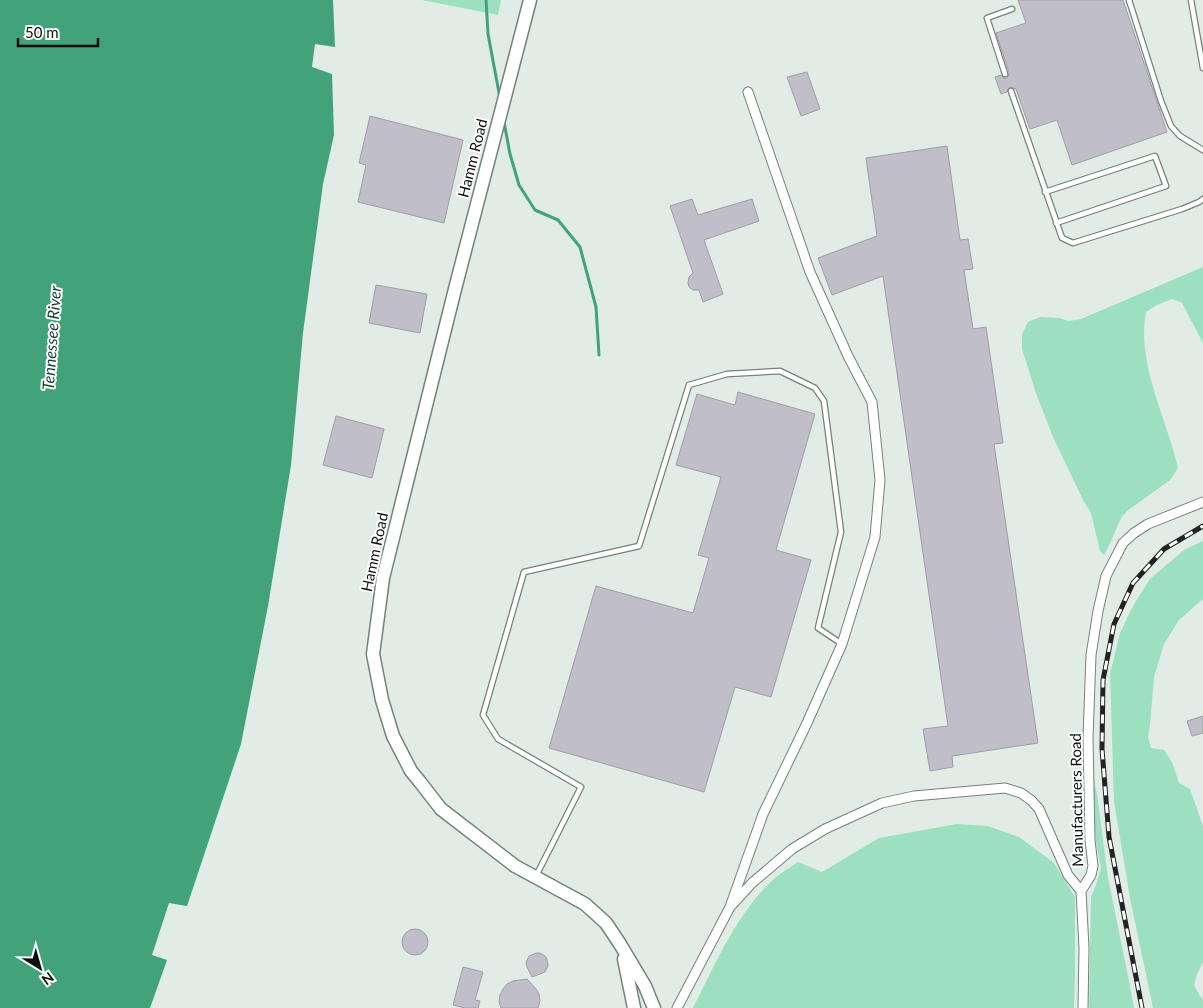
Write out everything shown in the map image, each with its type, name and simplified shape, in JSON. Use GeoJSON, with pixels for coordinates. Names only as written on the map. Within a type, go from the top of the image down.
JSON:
{"type":"FeatureCollection","features":[{"type":"Feature","properties":{"kind":"main road","name":"Hamm Road"},"geometry":{"type":"LineString","coordinates":[[530,0],[383,578],[373,654],[382,700],[393,736],[411,771],[442,809],[514,866],[585,904],[606,922],[645,986],[654,1008]]}},
{"type":"Feature","properties":{"kind":"main road"},"geometry":{"type":"LineString","coordinates":[[620,944],[634,1008]]}},
{"type":"Feature","properties":{"kind":"street"},"geometry":{"type":"LineString","coordinates":[[730,907],[763,814],[842,644],[875,536],[880,480],[872,402],[848,356],[810,272],[748,92]]}},
{"type":"Feature","properties":{"kind":"street","name":"Manufacturers Road"},"geometry":{"type":"LineString","coordinates":[[677,1008],[730,907],[752,883],[792,849],[824,829],[882,803],[914,796],[1005,788],[1022,793],[1039,809],[1068,875],[1081,891],[1091,875],[1093,866],[1090,840],[1088,738],[1091,655],[1106,576],[1123,543],[1134,533],[1148,524],[1203,502]]}},
{"type":"Feature","properties":{"kind":"street"},"geometry":{"type":"LineString","coordinates":[[1081,891],[1084,948],[1082,1008]]}},
{"type":"Feature","properties":{"kind":"lane"},"geometry":{"type":"LineString","coordinates":[[1129,0],[1161,101],[1171,126],[1180,136],[1203,150]]}},
{"type":"Feature","properties":{"kind":"lane"},"geometry":{"type":"LineString","coordinates":[[1190,0],[1203,68]]}},
{"type":"Feature","properties":{"kind":"lane"},"geometry":{"type":"LineString","coordinates":[[1005,74],[987,18],[1012,9]]}},
{"type":"Feature","properties":{"kind":"lane"},"geometry":{"type":"LineString","coordinates":[[1010,91],[1062,238],[1073,243],[1182,209],[1203,199]]}},
{"type":"Feature","properties":{"kind":"lane"},"geometry":{"type":"LineString","coordinates":[[1045,192],[1155,156],[1166,186],[1056,223]]}},
{"type":"Feature","properties":{"kind":"lane"},"geometry":{"type":"LineString","coordinates":[[536,878],[581,787],[498,739],[483,715],[524,572],[639,546],[689,385],[726,374],[780,371],[815,388],[824,401],[840,532],[818,628],[842,644]]}},
{"type":"Feature","properties":{"kind":"shaded area"},"geometry":{"type":"Polygon","coordinates":[[[422,0],[501,0],[498,15],[422,0]]]}},
{"type":"Feature","properties":{"kind":"shaded area"},"geometry":{"type":"Polygon","coordinates":[[[1203,267],[1203,343],[1182,303],[1172,299],[1146,312],[1144,331],[1145,351],[1149,371],[1178,468],[1170,480],[1127,511],[1121,518],[1104,555],[1100,551],[1091,513],[1053,437],[1037,396],[1022,349],[1022,334],[1028,322],[1040,317],[1059,318],[1069,321],[1081,319],[1203,267]]]}},
{"type":"Feature","properties":{"kind":"shaded area"},"geometry":{"type":"Polygon","coordinates":[[[1203,541],[1203,599],[1179,620],[1164,644],[1154,677],[1148,737],[1151,748],[1164,750],[1172,762],[1179,783],[1190,789],[1203,826],[1203,962],[1194,985],[1203,999],[1203,1008],[1153,1008],[1130,898],[1114,801],[1110,674],[1120,633],[1133,606],[1150,579],[1184,550],[1203,541]]]}},
{"type":"Feature","properties":{"kind":"shaded area"},"geometry":{"type":"Polygon","coordinates":[[[1094,780],[1108,878],[1134,1008],[1089,1008],[1091,897],[1101,868],[1094,818],[1092,786],[1094,780]]]}},
{"type":"Feature","properties":{"kind":"shaded area"},"geometry":{"type":"Polygon","coordinates":[[[957,824],[988,826],[1019,837],[1054,863],[1075,897],[1074,1008],[693,1008],[728,939],[739,922],[762,891],[781,873],[798,862],[822,872],[879,838],[957,824]]]}},
{"type":"Feature","properties":{"kind":"water","name":"Tennessee River"},"geometry":{"type":"Polygon","coordinates":[[[0,0],[333,0],[335,47],[315,44],[312,67],[332,74],[334,135],[323,184],[303,333],[291,465],[268,606],[241,744],[187,906],[169,903],[152,955],[167,960],[150,1008],[0,1008],[0,0]]]}},
{"type":"Feature","properties":{"kind":"building"},"geometry":{"type":"Polygon","coordinates":[[[1018,0],[1123,0],[1167,132],[1072,165],[1057,120],[1030,129],[1016,89],[1010,87],[1007,92],[1001,94],[995,77],[1001,75],[1007,78],[1009,75],[996,33],[1026,23],[1018,0]]]}},
{"type":"Feature","properties":{"kind":"building"},"geometry":{"type":"Polygon","coordinates":[[[807,72],[820,109],[801,116],[787,77],[807,72]]]}},
{"type":"Feature","properties":{"kind":"building"},"geometry":{"type":"Polygon","coordinates":[[[370,116],[463,140],[444,223],[358,202],[366,165],[359,163],[370,116]]]}},
{"type":"Feature","properties":{"kind":"building"},"geometry":{"type":"Polygon","coordinates":[[[947,146],[960,240],[968,239],[973,269],[964,270],[973,329],[986,327],[1003,443],[994,444],[1038,743],[952,756],[953,767],[930,771],[923,729],[948,726],[883,276],[832,295],[818,258],[877,236],[866,158],[947,146]]]}},
{"type":"Feature","properties":{"kind":"building"},"geometry":{"type":"Polygon","coordinates":[[[692,199],[698,215],[752,199],[759,221],[704,240],[723,294],[703,302],[699,290],[693,290],[689,287],[689,277],[693,273],[670,206],[692,199]]]}},
{"type":"Feature","properties":{"kind":"building"},"geometry":{"type":"Polygon","coordinates":[[[376,285],[427,294],[420,333],[369,323],[376,285]]]}},
{"type":"Feature","properties":{"kind":"building"},"geometry":{"type":"Polygon","coordinates":[[[738,392],[815,414],[776,550],[811,560],[771,697],[735,687],[704,792],[549,748],[596,586],[693,613],[709,558],[698,555],[721,477],[676,465],[697,394],[735,405],[738,392]]]}},
{"type":"Feature","properties":{"kind":"building"},"geometry":{"type":"Polygon","coordinates":[[[336,416],[384,429],[372,478],[323,465],[336,416]]]}},
{"type":"Feature","properties":{"kind":"building"},"geometry":{"type":"Polygon","coordinates":[[[1203,716],[1203,733],[1192,736],[1187,721],[1203,716]]]}},
{"type":"Feature","properties":{"kind":"building"},"geometry":{"type":"Polygon","coordinates":[[[415,929],[424,933],[428,942],[424,951],[415,955],[406,951],[402,942],[406,933],[415,929]]]}},
{"type":"Feature","properties":{"kind":"building"},"geometry":{"type":"Polygon","coordinates":[[[536,953],[545,956],[548,966],[545,972],[532,977],[526,963],[529,956],[536,953]]]}},
{"type":"Feature","properties":{"kind":"building"},"geometry":{"type":"Polygon","coordinates":[[[463,967],[483,972],[475,1000],[480,1001],[478,1008],[465,1008],[453,1005],[463,967]]]}},
{"type":"Feature","properties":{"kind":"building"},"geometry":{"type":"Polygon","coordinates":[[[527,979],[539,994],[538,1008],[501,1008],[499,1002],[500,995],[507,984],[527,979]]]}},
{"type":"Feature","properties":{"kind":"waterway"},"geometry":{"type":"LineString","coordinates":[[486,0],[488,34],[500,98]]}},
{"type":"Feature","properties":{"kind":"waterway"},"geometry":{"type":"LineString","coordinates":[[504,122],[510,154],[519,185],[535,210],[558,220],[580,247],[596,307],[599,355]]}},
{"type":"Feature","properties":{"kind":"railway"},"geometry":{"type":"LineString","coordinates":[[1142,1008],[1109,837],[1102,749],[1103,680],[1114,624],[1133,583],[1164,549],[1203,526]]}}]}
